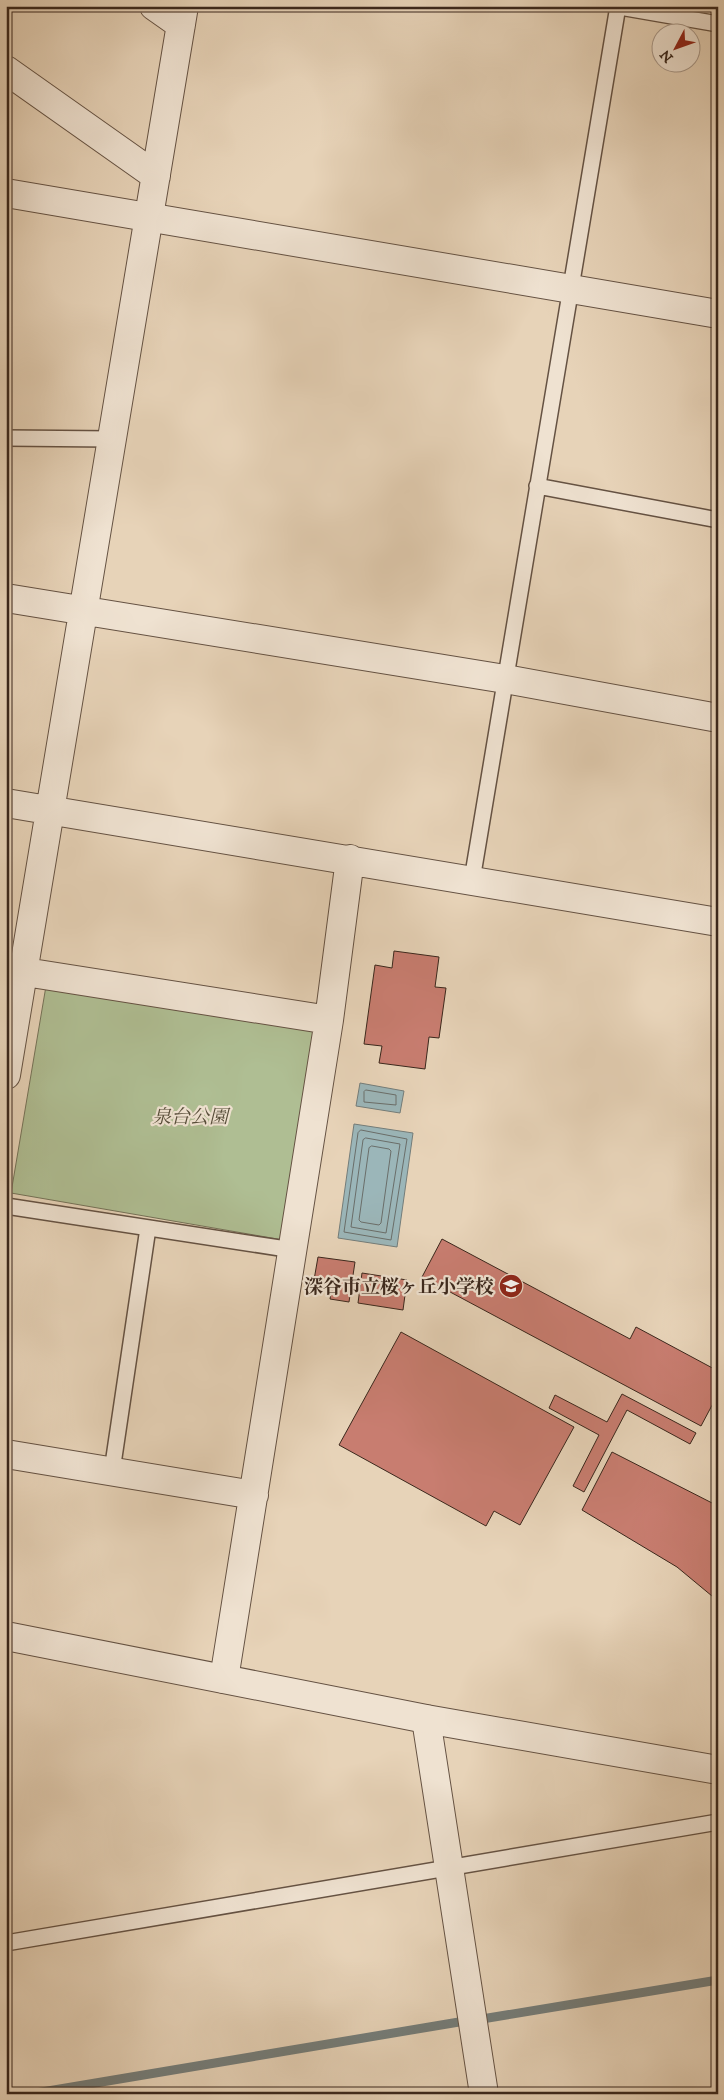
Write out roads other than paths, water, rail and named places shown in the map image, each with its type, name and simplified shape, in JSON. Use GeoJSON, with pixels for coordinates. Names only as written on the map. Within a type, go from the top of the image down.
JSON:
{"type":"FeatureCollection","features":[{"type":"Feature","properties":{"kind":"street"},"geometry":{"type":"LineString","coordinates":[[6,1074],[15,970],[50,810],[182,16],[154,6]]}},
{"type":"Feature","properties":{"kind":"street"},"geometry":{"type":"LineString","coordinates":[[6,70],[156,176]]}},
{"type":"Feature","properties":{"kind":"street"},"geometry":{"type":"LineString","coordinates":[[6,193],[718,314]]}},
{"type":"Feature","properties":{"kind":"street"},"geometry":{"type":"LineString","coordinates":[[6,598],[506,679],[718,718]]}},
{"type":"Feature","properties":{"kind":"street"},"geometry":{"type":"LineString","coordinates":[[6,803],[718,922]]}},
{"type":"Feature","properties":{"kind":"street"},"geometry":{"type":"LineString","coordinates":[[224,1679],[329,1020],[350,859]]}},
{"type":"Feature","properties":{"kind":"street"},"geometry":{"type":"LineString","coordinates":[[15,970],[329,1020]]}},
{"type":"Feature","properties":{"kind":"street"},"geometry":{"type":"LineString","coordinates":[[6,1454],[254,1495]]}},
{"type":"Feature","properties":{"kind":"street"},"geometry":{"type":"LineString","coordinates":[[6,1636],[426,1719],[718,1770]]}},
{"type":"Feature","properties":{"kind":"street"},"geometry":{"type":"LineString","coordinates":[[426,1719],[484,2094]]}},
{"type":"Feature","properties":{"kind":"lane"},"geometry":{"type":"LineString","coordinates":[[472,880],[617,6],[718,24]]}},
{"type":"Feature","properties":{"kind":"lane"},"geometry":{"type":"LineString","coordinates":[[6,438],[112,439]]}},
{"type":"Feature","properties":{"kind":"lane"},"geometry":{"type":"LineString","coordinates":[[537,486],[718,520]]}},
{"type":"Feature","properties":{"kind":"lane"},"geometry":{"type":"LineString","coordinates":[[6,1206],[293,1250]]}},
{"type":"Feature","properties":{"kind":"lane"},"geometry":{"type":"LineString","coordinates":[[112,1471],[148,1228]]}},
{"type":"Feature","properties":{"kind":"lane"},"geometry":{"type":"LineString","coordinates":[[6,1943],[718,1822]]}},
{"type":"Feature","properties":{"kind":"water"},"geometry":{"type":"Polygon","coordinates":[[[360,1083],[404,1091],[400,1113],[356,1106],[360,1083]]]}},
{"type":"Feature","properties":{"kind":"water"},"geometry":{"type":"Polygon","coordinates":[[[354,1124],[413,1133],[397,1247],[338,1238],[354,1124]]]}},
{"type":"Feature","properties":{"kind":"waterway"},"geometry":{"type":"LineString","coordinates":[[482,2019],[718,1980]]}},
{"type":"Feature","properties":{"kind":"waterway"},"geometry":{"type":"LineString","coordinates":[[30,2094],[459,2022]]}},
{"type":"Feature","properties":{"kind":"place","name":"深谷市立桜ヶ丘小学校"},"geometry":{"type":"Point","coordinates":[511,1286]}},
{"type":"Feature","properties":{"kind":"park label","name":"泉台公園"},"geometry":{"type":"Point","coordinates":[190,1116]}}]}
